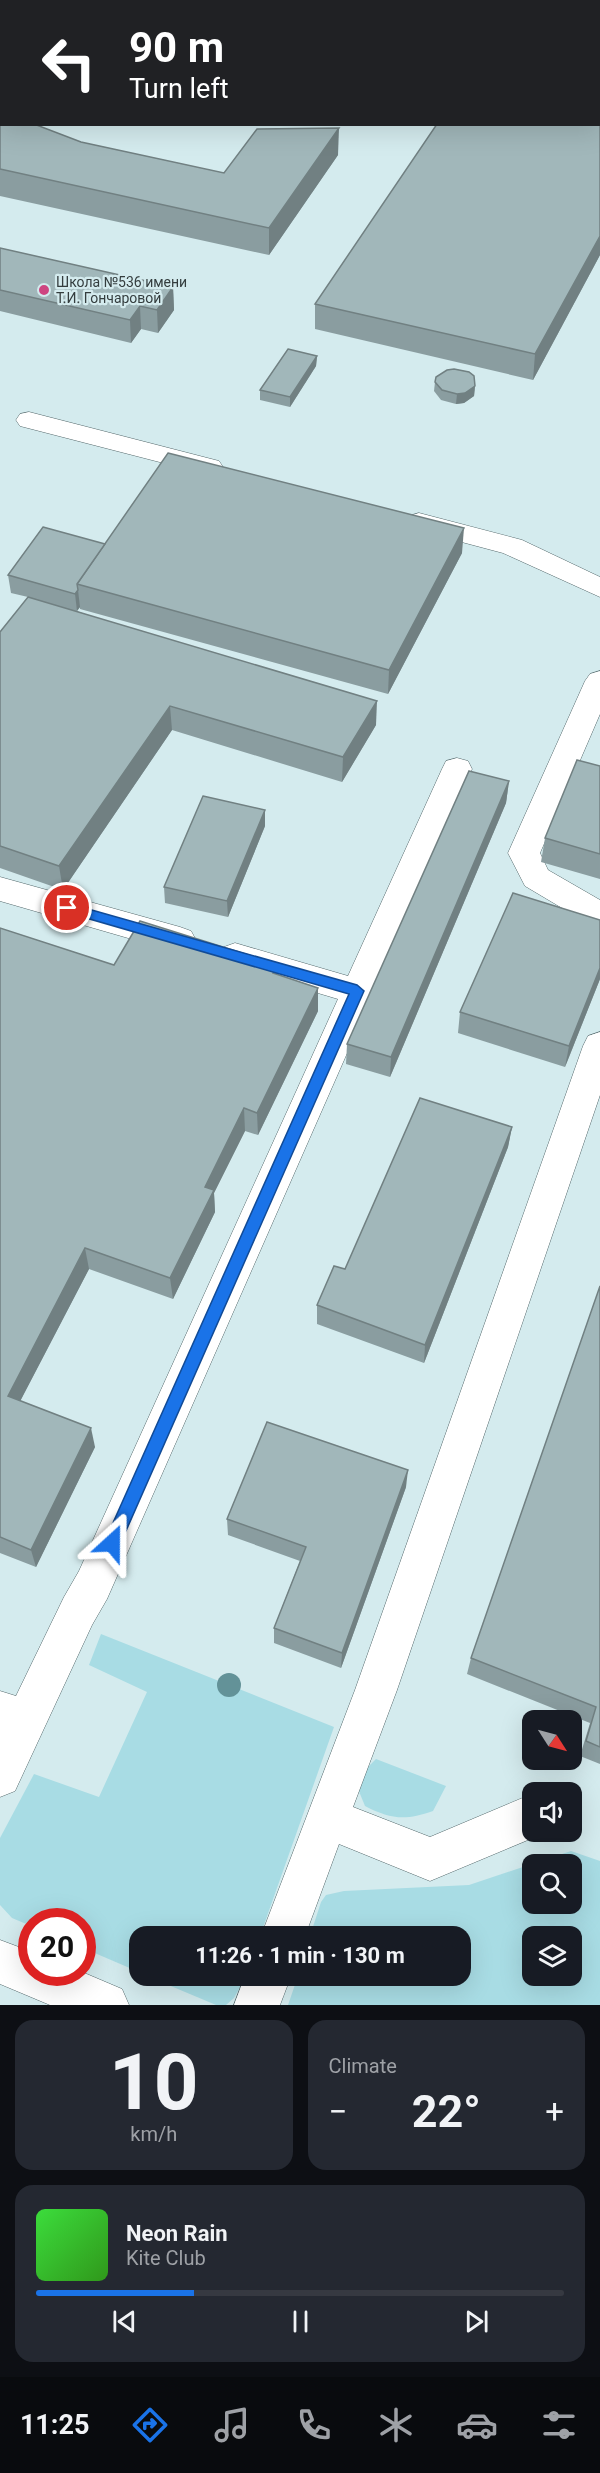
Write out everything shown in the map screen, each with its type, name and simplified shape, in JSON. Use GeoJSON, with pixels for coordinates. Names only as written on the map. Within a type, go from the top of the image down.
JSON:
{"type":"FeatureCollection","features":[{"type":"Feature","properties":{"kind":"street"},"geometry":{"type":"LineString","coordinates":[[29,420],[236,474]]}},
{"type":"Feature","properties":{"kind":"street"},"geometry":{"type":"LineString","coordinates":[[397,516],[512,546],[600,588]]}},
{"type":"Feature","properties":{"kind":"street"},"geometry":{"type":"LineString","coordinates":[[600,681],[524,853],[536,878],[600,915]]}},
{"type":"Feature","properties":{"kind":"street"},"geometry":{"type":"LineString","coordinates":[[0,1776],[13,1716],[93,1586],[457,769]]}},
{"type":"Feature","properties":{"kind":"street"},"geometry":{"type":"LineString","coordinates":[[0,889],[357,991]]}},
{"type":"Feature","properties":{"kind":"street"},"geometry":{"type":"LineString","coordinates":[[287,1926],[376,1690],[590,1105],[600,1046]]}},
{"type":"Feature","properties":{"kind":"street"},"geometry":{"type":"LineString","coordinates":[[328,1818],[430,1858],[522,1820]]}},
{"type":"Feature","properties":{"kind":"street"},"geometry":{"type":"LineString","coordinates":[[0,1962],[106,2005]]}},
{"type":"Feature","properties":{"kind":"street"},"geometry":{"type":"LineString","coordinates":[[257,2005],[264,1986]]}},
{"type":"Feature","properties":{"kind":"shaded area"},"geometry":{"type":"Polygon","coordinates":[[[101,1634],[334,1727],[264,1926],[129,1926],[129,1968],[96,1954],[96,1908],[18,1908],[18,1921],[12,1918],[0,1905],[0,1838],[34,1774],[99,1797],[147,1692],[89,1665],[101,1634]]]}},
{"type":"Feature","properties":{"kind":"shaded area"},"geometry":{"type":"Polygon","coordinates":[[[376,1759],[446,1786],[433,1811],[398,1817],[382,1814],[365,1806],[358,1789],[366,1769],[376,1759]]]}},
{"type":"Feature","properties":{"kind":"shaded area"},"geometry":{"type":"Polygon","coordinates":[[[571,1851],[580,1854],[562,1854],[571,1851]]]}},
{"type":"Feature","properties":{"kind":"shaded area"},"geometry":{"type":"Polygon","coordinates":[[[582,1855],[600,1861],[600,2005],[288,2005],[295,1986],[471,1986],[471,1926],[313,1926],[321,1902],[326,1895],[344,1891],[469,1885],[522,1867],[522,1914],[582,1914],[582,1855]]]}},
{"type":"Feature","properties":{"kind":"shaded area"},"geometry":{"type":"Polygon","coordinates":[[[171,1986],[241,1986],[234,1998],[226,2005],[216,2005],[171,1986]]]}},
{"type":"Feature","properties":{"kind":"building"},"geometry":{"type":"Polygon","coordinates":[[[0,126],[39,126],[81,142],[224,173],[257,129],[339,128],[269,228],[0,169],[0,126]]]}},
{"type":"Feature","properties":{"kind":"building"},"geometry":{"type":"Polygon","coordinates":[[[436,126],[600,126],[600,236],[535,354],[315,304],[436,126]]]}},
{"type":"Feature","properties":{"kind":"building"},"geometry":{"type":"Polygon","coordinates":[[[0,248],[173,287],[157,310],[140,306],[130,320],[0,290],[0,248]]]}},
{"type":"Feature","properties":{"kind":"building"},"geometry":{"type":"Polygon","coordinates":[[[288,349],[317,356],[290,397],[260,390],[288,349]]]}},
{"type":"Feature","properties":{"kind":"building"},"geometry":{"type":"Polygon","coordinates":[[[447,370],[469,372],[474,376],[475,386],[465,393],[457,394],[442,390],[435,382],[436,377],[447,370]]]}},
{"type":"Feature","properties":{"kind":"building"},"geometry":{"type":"Polygon","coordinates":[[[168,453],[464,528],[389,670],[77,584],[168,453]]]}},
{"type":"Feature","properties":{"kind":"building"},"geometry":{"type":"Polygon","coordinates":[[[43,527],[105,544],[77,584],[78,590],[75,594],[8,575],[43,527]]]}},
{"type":"Feature","properties":{"kind":"building"},"geometry":{"type":"Polygon","coordinates":[[[28,597],[377,701],[343,757],[170,706],[59,866],[0,846],[0,632],[28,597]]]}},
{"type":"Feature","properties":{"kind":"building"},"geometry":{"type":"Polygon","coordinates":[[[577,760],[600,766],[600,854],[545,838],[577,760]]]}},
{"type":"Feature","properties":{"kind":"building"},"geometry":{"type":"Polygon","coordinates":[[[469,771],[509,781],[391,1057],[347,1044],[469,771]]]}},
{"type":"Feature","properties":{"kind":"building"},"geometry":{"type":"Polygon","coordinates":[[[203,796],[265,810],[227,901],[164,887],[203,796]]]}},
{"type":"Feature","properties":{"kind":"building"},"geometry":{"type":"Polygon","coordinates":[[[513,893],[600,920],[600,968],[569,1046],[460,1012],[513,893]]]}},
{"type":"Feature","properties":{"kind":"building"},"geometry":{"type":"Polygon","coordinates":[[[140,921],[277,964],[273,973],[318,988],[257,1113],[244,1108],[205,1187],[214,1190],[170,1278],[85,1248],[8,1396],[91,1428],[31,1550],[0,1537],[0,928],[114,965],[140,921]]]}},
{"type":"Feature","properties":{"kind":"building"},"geometry":{"type":"Polygon","coordinates":[[[420,1098],[512,1127],[425,1345],[317,1305],[334,1266],[345,1269],[420,1098]]]}},
{"type":"Feature","properties":{"kind":"building"},"geometry":{"type":"Polygon","coordinates":[[[600,1286],[600,1747],[586,1741],[596,1707],[471,1658],[600,1286]]]}},
{"type":"Feature","properties":{"kind":"building"},"geometry":{"type":"Polygon","coordinates":[[[267,1422],[408,1470],[342,1653],[274,1628],[306,1547],[227,1519],[267,1422]]]}},
{"type":"Feature","properties":{"kind":"place","name":"Школа №536 имени Т.И. Гончаровой"},"geometry":{"type":"Point","coordinates":[44,290]}},
{"type":"Feature","properties":{"kind":"route"},"geometry":{"type":"LineString","coordinates":[[67,908],[357,991],[112,1543]]}}]}
